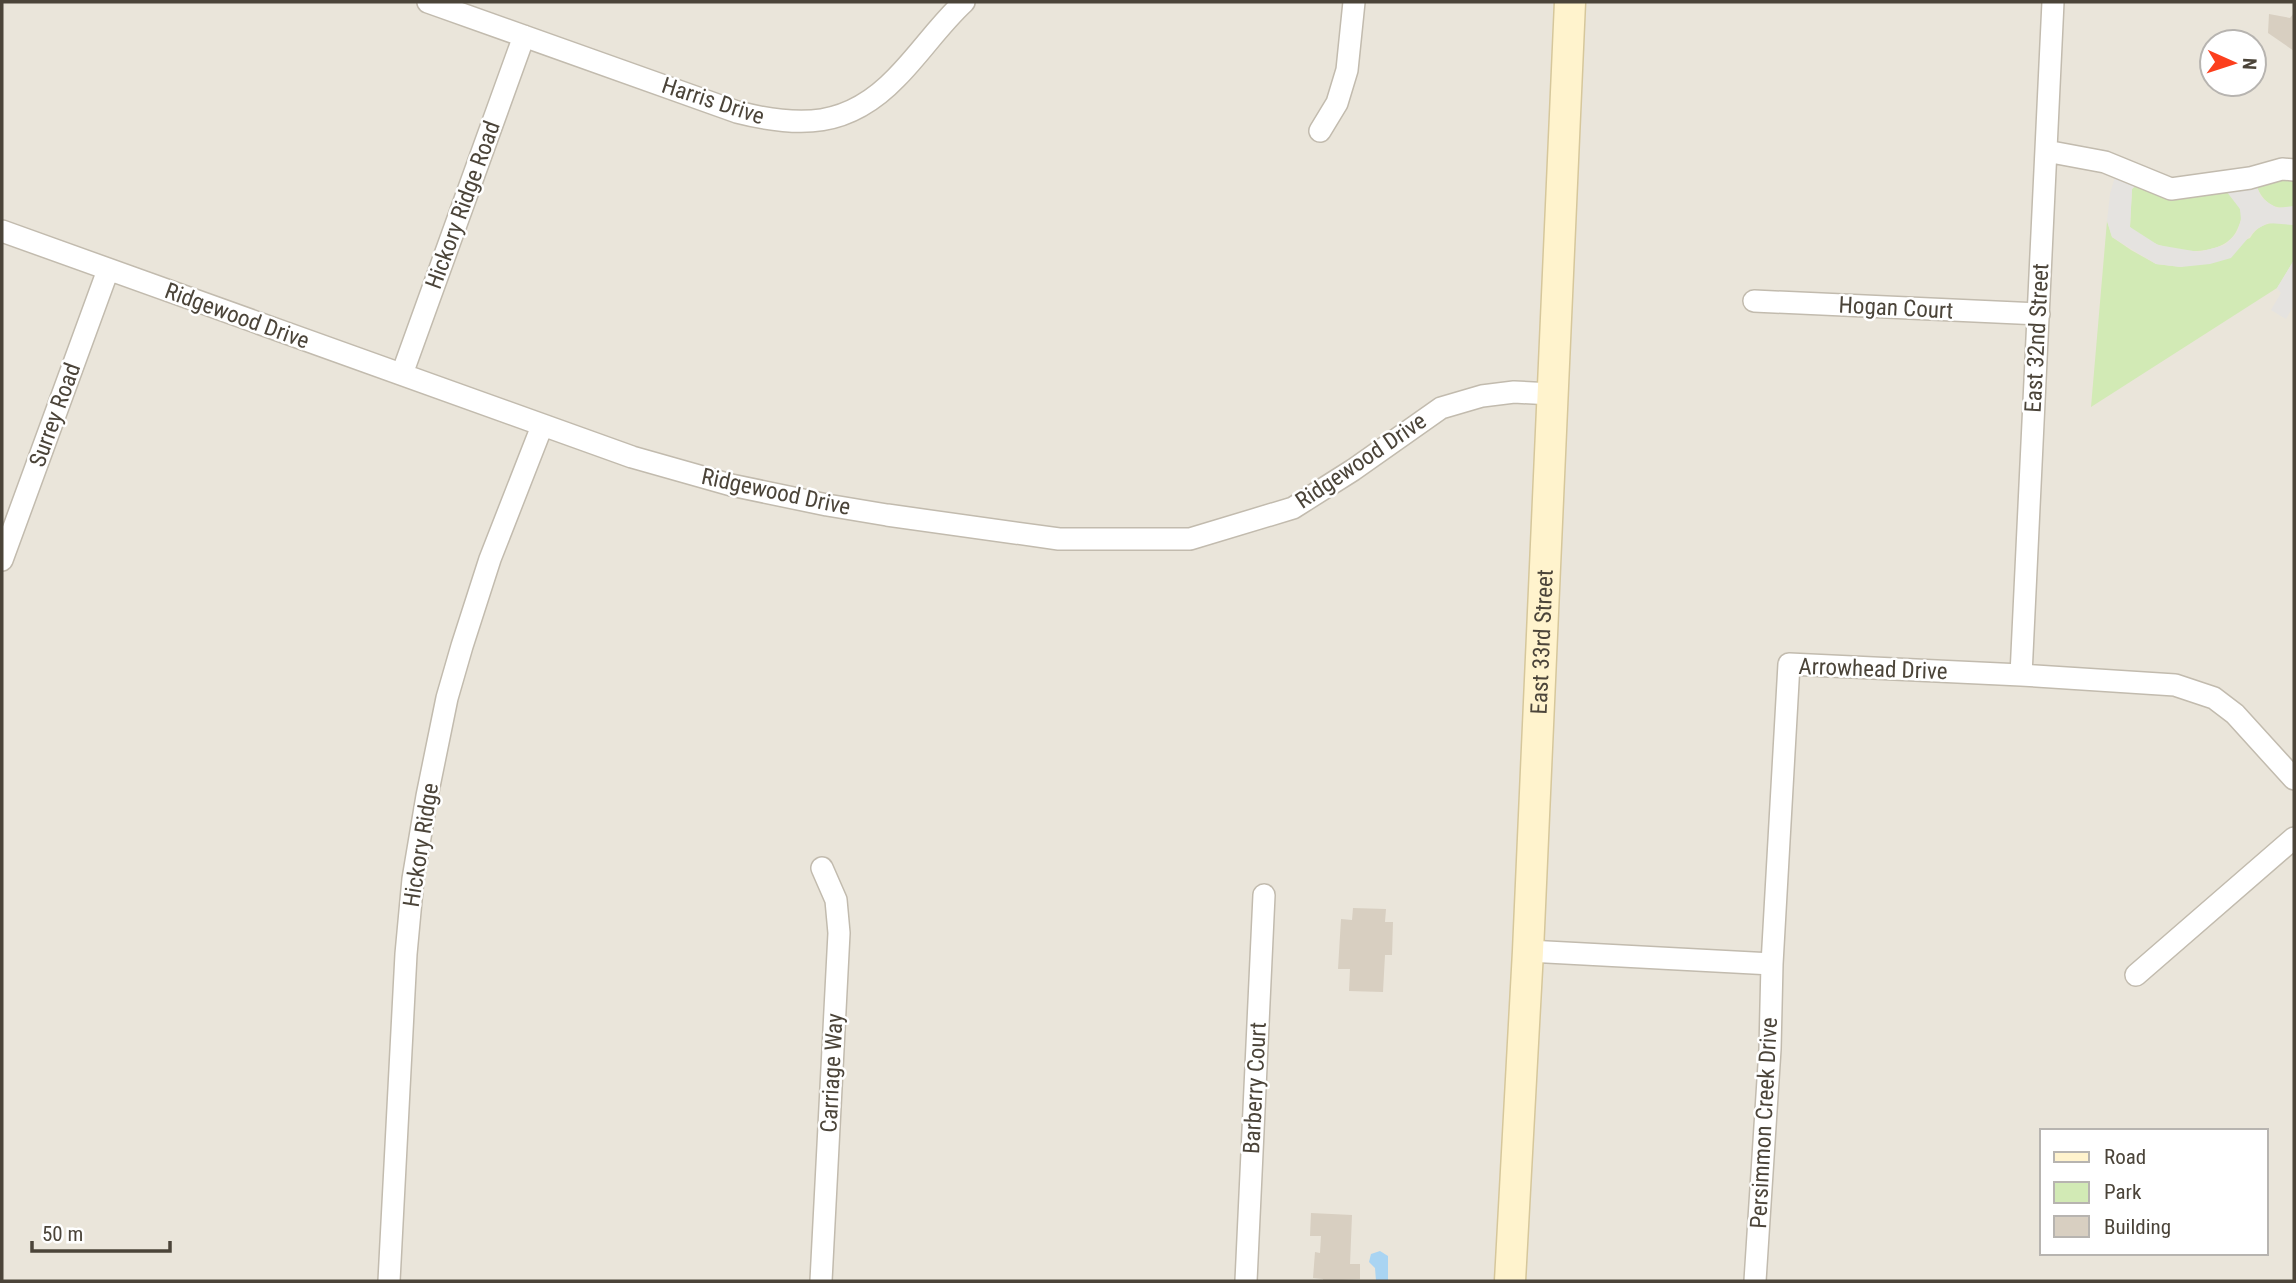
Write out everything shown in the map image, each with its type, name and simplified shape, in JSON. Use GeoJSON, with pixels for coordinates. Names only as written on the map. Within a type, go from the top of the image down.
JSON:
{"type":"FeatureCollection","features":[{"type":"Feature","properties":{"kind":"street","name":"Harris Drive"},"geometry":{"type":"LineString","coordinates":[[428,2],[737,112],[789,123],[810,122],[844,114],[876,95],[895,80],[946,19],[964,2]]}},
{"type":"Feature","properties":{"kind":"street"},"geometry":{"type":"LineString","coordinates":[[1320,131],[1337,103],[1347,70],[1354,2]]}},
{"type":"Feature","properties":{"kind":"street","name":"East 33rd Street"},"geometry":{"type":"LineString","coordinates":[[1510,1281],[1528,951],[1570,2]]}},
{"type":"Feature","properties":{"kind":"street","name":"East 32nd Street"},"geometry":{"type":"LineString","coordinates":[[2021,675],[2053,2]]}},
{"type":"Feature","properties":{"kind":"street","name":"Hickory Ridge Road"},"geometry":{"type":"LineString","coordinates":[[402,374],[524,36]]}},
{"type":"Feature","properties":{"kind":"street"},"geometry":{"type":"LineString","coordinates":[[2046,151],[2105,162],[2171,189],[2250,178],[2282,169],[2294,170]]}},
{"type":"Feature","properties":{"kind":"street","name":"Ridgewood Drive"},"geometry":{"type":"LineString","coordinates":[[2,231],[632,457],[718,481],[839,507],[1059,539],[1190,539],[1293,508],[1353,470],[1441,408],[1482,396],[1514,392],[1552,394]]}},
{"type":"Feature","properties":{"kind":"street","name":"Surrey Road"},"geometry":{"type":"LineString","coordinates":[[2,560],[108,270]]}},
{"type":"Feature","properties":{"kind":"street","name":"Hogan Court"},"geometry":{"type":"LineString","coordinates":[[1754,301],[2039,314]]}},
{"type":"Feature","properties":{"kind":"street","name":"Hickory Ridge"},"geometry":{"type":"LineString","coordinates":[[389,1281],[406,954],[413,879],[427,796],[447,698],[486,572],[542,426]]}},
{"type":"Feature","properties":{"kind":"street","name":"Arrowhead Drive"},"geometry":{"type":"LineString","coordinates":[[1772,964],[1788,664],[2155,683],[2195,690],[2214,698],[2235,714],[2294,779]]}},
{"type":"Feature","properties":{"kind":"street"},"geometry":{"type":"LineString","coordinates":[[2136,975],[2294,838]]}},
{"type":"Feature","properties":{"kind":"street","name":"Carriage Way"},"geometry":{"type":"LineString","coordinates":[[821,1281],[839,933],[836,900],[822,868]]}},
{"type":"Feature","properties":{"kind":"street","name":"Barberry Court"},"geometry":{"type":"LineString","coordinates":[[1246,1281],[1264,895]]}},
{"type":"Feature","properties":{"kind":"street"},"geometry":{"type":"LineString","coordinates":[[1528,951],[1772,964]]}},
{"type":"Feature","properties":{"kind":"street","name":"Persimmon Creek Drive"},"geometry":{"type":"LineString","coordinates":[[1755,1281],[1770,1049],[1772,964]]}},
{"type":"Feature","properties":{"kind":"shaded area"},"geometry":{"type":"Polygon","coordinates":[[[2,2],[2294,2],[2294,1281],[2,1281],[2,2]]]}},
{"type":"Feature","properties":{"kind":"shaded area"},"geometry":{"type":"Polygon","coordinates":[[[2118,167],[2143,178],[2132,189],[2130,227],[2158,245],[2199,252],[2225,245],[2237,233],[2241,220],[2240,209],[2220,183],[2253,177],[2261,197],[2270,204],[2277,208],[2294,206],[2294,225],[2268,223],[2255,230],[2231,258],[2210,264],[2181,267],[2156,264],[2112,237],[2107,221],[2110,194],[2118,167]]]}},
{"type":"Feature","properties":{"kind":"shaded area"},"geometry":{"type":"Polygon","coordinates":[[[2294,260],[2294,305],[2286,319],[2271,310],[2281,293],[2277,288],[2294,260]]]}},
{"type":"Feature","properties":{"kind":"green space"},"geometry":{"type":"Polygon","coordinates":[[[2143,178],[2144,190],[2182,197],[2216,194],[2220,183],[2240,209],[2241,217],[2237,230],[2229,241],[2202,251],[2169,248],[2140,236],[2130,227],[2132,189],[2143,178]]]}},
{"type":"Feature","properties":{"kind":"green space"},"geometry":{"type":"Polygon","coordinates":[[[2279,179],[2294,180],[2294,206],[2282,208],[2271,205],[2257,187],[2279,179]]]}},
{"type":"Feature","properties":{"kind":"green space"},"geometry":{"type":"Polygon","coordinates":[[[2107,221],[2112,237],[2131,250],[2156,264],[2181,267],[2250,238],[2264,225],[2294,225],[2294,260],[2277,288],[2091,407],[2107,221]]]}},
{"type":"Feature","properties":{"kind":"water"},"geometry":{"type":"Polygon","coordinates":[[[1380,1251],[1388,1256],[1388,1281],[1376,1281],[1375,1268],[1369,1262],[1371,1254],[1380,1251]]]}},
{"type":"Feature","properties":{"kind":"building"},"geometry":{"type":"Polygon","coordinates":[[[2294,13],[2294,51],[2268,33],[2269,14],[2290,18],[2294,13]]]}},
{"type":"Feature","properties":{"kind":"building"},"geometry":{"type":"Polygon","coordinates":[[[1353,908],[1386,909],[1385,922],[1393,922],[1392,955],[1385,955],[1383,992],[1349,991],[1350,969],[1338,969],[1341,919],[1352,920],[1353,908]]]}},
{"type":"Feature","properties":{"kind":"building"},"geometry":{"type":"Polygon","coordinates":[[[1311,1213],[1352,1215],[1350,1264],[1360,1264],[1360,1279],[1323,1281],[1313,1278],[1315,1252],[1320,1253],[1321,1236],[1310,1236],[1311,1213]]]}}]}
